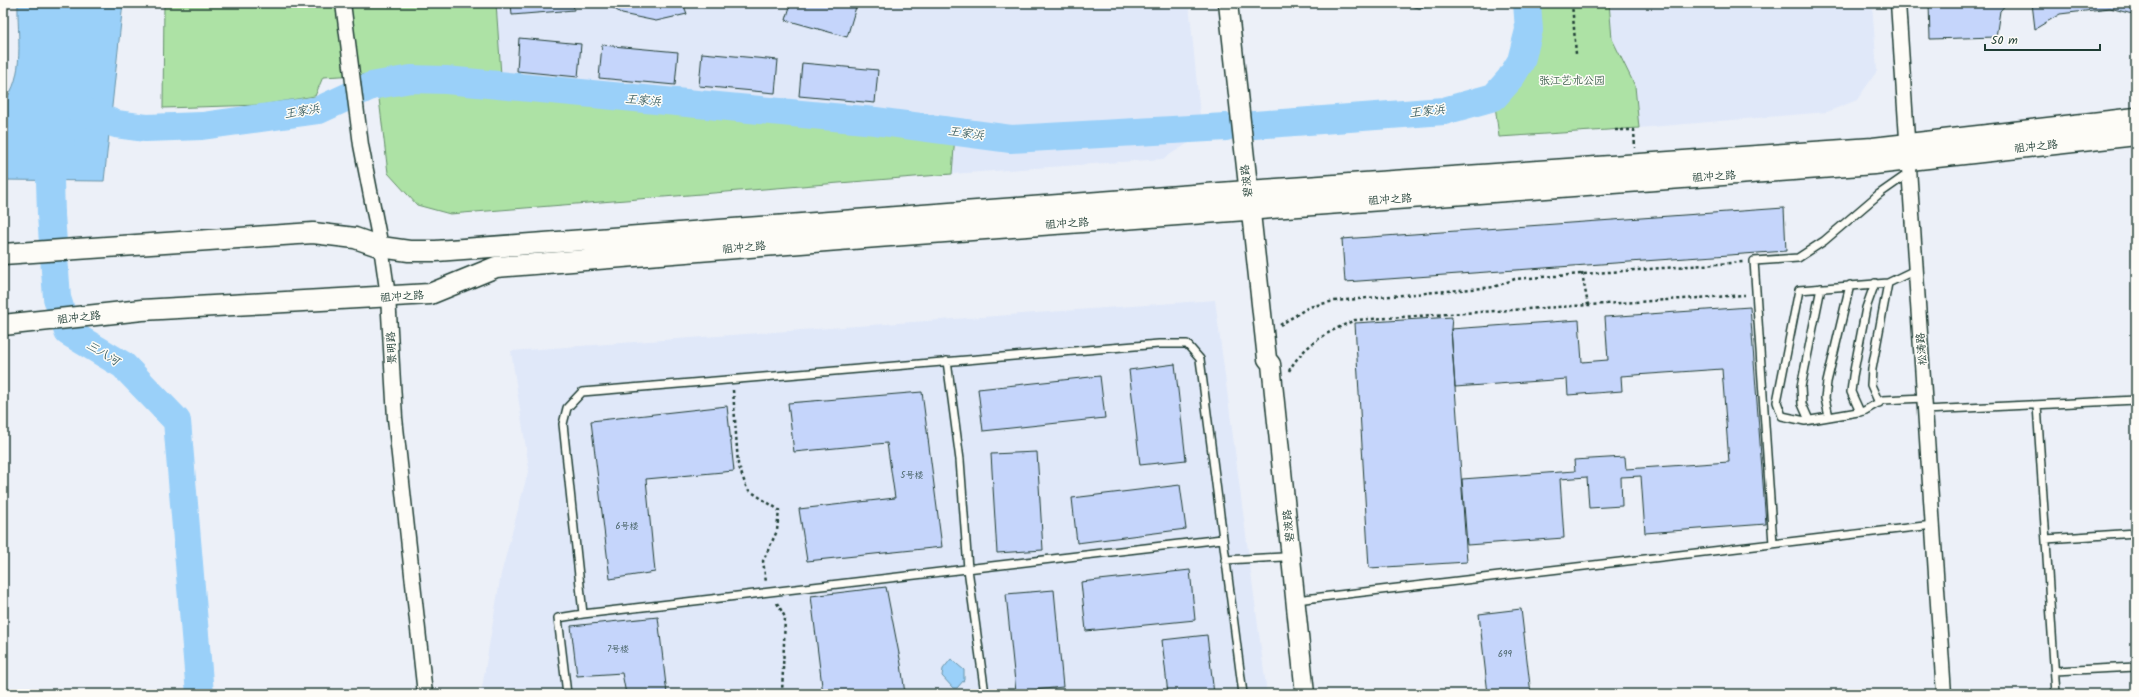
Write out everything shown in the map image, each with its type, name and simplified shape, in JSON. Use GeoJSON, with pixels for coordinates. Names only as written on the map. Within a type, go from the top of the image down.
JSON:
{"type":"FeatureCollection","features":[{"type":"Feature","properties":{"kind":"main road","name":"祖冲之路"},"geometry":{"type":"LineString","coordinates":[[3,325],[142,310],[430,294],[496,267],[877,236],[1636,164],[1908,159],[2136,118]]}},
{"type":"Feature","properties":{"kind":"main road","name":"祖冲之路"},"geometry":{"type":"LineString","coordinates":[[3,254],[313,233],[355,238],[381,247],[409,251],[436,251],[1908,159],[2136,135]]}},
{"type":"Feature","properties":{"kind":"street","name":"景明路"},"geometry":{"type":"LineString","coordinates":[[343,3],[358,120],[381,247],[388,296],[395,418],[425,694]]}},
{"type":"Feature","properties":{"kind":"street","name":"碧波路"},"geometry":{"type":"LineString","coordinates":[[1228,3],[1264,336],[1267,359],[1271,364],[1292,601],[1297,694]]}},
{"type":"Feature","properties":{"kind":"street","name":"松涛路"},"geometry":{"type":"LineString","coordinates":[[1898,3],[1944,694]]}},
{"type":"Feature","properties":{"kind":"street","name":"碧波路"},"geometry":{"type":"LineString","coordinates":[[1267,359],[1264,365],[1283,557],[1292,601],[1305,694]]}},
{"type":"Feature","properties":{"kind":"lane"},"geometry":{"type":"LineString","coordinates":[[1773,544],[1754,261],[1798,258],[1824,241],[1879,194],[1908,159]]}},
{"type":"Feature","properties":{"kind":"lane"},"geometry":{"type":"LineString","coordinates":[[1915,270],[1888,283],[1800,290],[1777,402],[1782,416],[1805,421],[1860,412],[1883,400],[1924,404],[2037,405],[2136,400]]}},
{"type":"Feature","properties":{"kind":"lane"},"geometry":{"type":"LineString","coordinates":[[1860,412],[1851,392],[1866,308],[1875,283]]}},
{"type":"Feature","properties":{"kind":"lane"},"geometry":{"type":"LineString","coordinates":[[1879,403],[1871,385],[1872,369],[1888,283]]}},
{"type":"Feature","properties":{"kind":"lane"},"geometry":{"type":"LineString","coordinates":[[1829,417],[1825,398],[1827,382],[1850,285]]}},
{"type":"Feature","properties":{"kind":"lane"},"geometry":{"type":"LineString","coordinates":[[1809,420],[1802,404],[1801,387],[1821,288]]}},
{"type":"Feature","properties":{"kind":"lane"},"geometry":{"type":"LineString","coordinates":[[584,614],[563,424],[567,408],[582,392],[1159,344],[1187,344],[1200,358],[1243,694]]}},
{"type":"Feature","properties":{"kind":"lane"},"geometry":{"type":"LineString","coordinates":[[947,362],[960,460],[968,569],[985,694]]}},
{"type":"Feature","properties":{"kind":"lane"},"geometry":{"type":"LineString","coordinates":[[2037,405],[2056,694]]}},
{"type":"Feature","properties":{"kind":"lane"},"geometry":{"type":"LineString","coordinates":[[1292,601],[1933,525]]}},
{"type":"Feature","properties":{"kind":"lane"},"geometry":{"type":"LineString","coordinates":[[2046,539],[2136,533]]}},
{"type":"Feature","properties":{"kind":"lane"},"geometry":{"type":"LineString","coordinates":[[567,694],[558,618],[1222,539]]}},
{"type":"Feature","properties":{"kind":"lane"},"geometry":{"type":"LineString","coordinates":[[1225,560],[1283,557]]}},
{"type":"Feature","properties":{"kind":"lane"},"geometry":{"type":"LineString","coordinates":[[2055,671],[2136,668]]}},
{"type":"Feature","properties":{"kind":"path"},"geometry":{"type":"LineString","coordinates":[[1572,3],[1576,54]]}},
{"type":"Feature","properties":{"kind":"path"},"geometry":{"type":"LineString","coordinates":[[1615,130],[1634,130],[1636,164]]}},
{"type":"Feature","properties":{"kind":"path"},"geometry":{"type":"LineString","coordinates":[[1264,336],[1309,306],[1334,300],[1494,287],[1515,278],[1754,261]]}},
{"type":"Feature","properties":{"kind":"path"},"geometry":{"type":"LineString","coordinates":[[1582,274],[1588,305]]}},
{"type":"Feature","properties":{"kind":"path"},"geometry":{"type":"LineString","coordinates":[[1287,375],[1302,353],[1320,337],[1356,320],[1756,294]]}},
{"type":"Feature","properties":{"kind":"path"},"geometry":{"type":"LineString","coordinates":[[732,379],[738,464],[748,489],[779,510],[777,531],[763,561],[764,579],[785,616],[782,694]]}},
{"type":"Feature","properties":{"kind":"shaded area"},"geometry":{"type":"Polygon","coordinates":[[[496,3],[1189,3],[1200,115],[1190,142],[1163,159],[952,174],[956,122],[501,75],[496,3]]]}},
{"type":"Feature","properties":{"kind":"shaded area"},"geometry":{"type":"Polygon","coordinates":[[[1609,3],[1872,3],[1877,71],[1857,100],[1827,112],[1639,128],[1635,86],[1612,39],[1609,3]]]}},
{"type":"Feature","properties":{"kind":"shaded area"},"geometry":{"type":"Polygon","coordinates":[[[1215,300],[1267,694],[481,694],[501,574],[529,468],[511,351],[1215,300]]]}},
{"type":"Feature","properties":{"kind":"green space"},"geometry":{"type":"Polygon","coordinates":[[[164,3],[496,3],[501,75],[956,122],[952,174],[450,214],[417,205],[388,173],[376,74],[323,77],[315,96],[261,105],[163,108],[164,3]]]}},
{"type":"Feature","properties":{"kind":"green space","name":"张江艺术公园"},"geometry":{"type":"Polygon","coordinates":[[[1527,3],[1609,3],[1612,39],[1635,86],[1639,128],[1499,137],[1494,97],[1512,75],[1523,54],[1528,32],[1527,3]]]}},
{"type":"Feature","properties":{"kind":"water"},"geometry":{"type":"Polygon","coordinates":[[[18,3],[123,3],[104,181],[3,180],[3,103],[10,93],[18,68],[18,3]]]}},
{"type":"Feature","properties":{"kind":"water"},"geometry":{"type":"Polygon","coordinates":[[[951,659],[964,670],[964,680],[957,688],[953,688],[942,676],[943,669],[951,659]]]}},
{"type":"Feature","properties":{"kind":"building"},"geometry":{"type":"Polygon","coordinates":[[[511,3],[573,3],[574,10],[512,15],[511,3]]]}},
{"type":"Feature","properties":{"kind":"building"},"geometry":{"type":"Polygon","coordinates":[[[606,3],[683,3],[687,14],[656,21],[622,14],[606,3]]]}},
{"type":"Feature","properties":{"kind":"building"},"geometry":{"type":"Polygon","coordinates":[[[791,3],[843,3],[856,7],[847,37],[786,20],[791,3]]]}},
{"type":"Feature","properties":{"kind":"building"},"geometry":{"type":"Polygon","coordinates":[[[1400,3],[1454,3],[1419,8],[1400,3]]]}},
{"type":"Feature","properties":{"kind":"building"},"geometry":{"type":"Polygon","coordinates":[[[1929,3],[2007,3],[2000,11],[1996,37],[1930,39],[1929,3]]]}},
{"type":"Feature","properties":{"kind":"building"},"geometry":{"type":"Polygon","coordinates":[[[2032,3],[2136,3],[2136,15],[2110,8],[2060,14],[2035,29],[2032,3]]]}},
{"type":"Feature","properties":{"kind":"building"},"geometry":{"type":"Polygon","coordinates":[[[519,38],[581,44],[578,77],[517,71],[519,38]]]}},
{"type":"Feature","properties":{"kind":"building"},"geometry":{"type":"Polygon","coordinates":[[[602,45],[678,52],[675,85],[599,78],[602,45]]]}},
{"type":"Feature","properties":{"kind":"building"},"geometry":{"type":"Polygon","coordinates":[[[702,53],[778,60],[775,93],[699,86],[702,53]]]}},
{"type":"Feature","properties":{"kind":"building"},"geometry":{"type":"Polygon","coordinates":[[[802,63],[878,70],[875,103],[799,96],[802,63]]]}},
{"type":"Feature","properties":{"kind":"building"},"geometry":{"type":"Polygon","coordinates":[[[1784,208],[1786,251],[1345,282],[1342,239],[1784,208]]]}},
{"type":"Feature","properties":{"kind":"building"},"geometry":{"type":"Polygon","coordinates":[[[1750,307],[1766,524],[1645,533],[1641,476],[1621,477],[1622,506],[1589,508],[1587,477],[1560,479],[1564,538],[1467,545],[1462,479],[1575,471],[1574,460],[1625,457],[1626,469],[1729,462],[1722,369],[1621,376],[1622,391],[1568,395],[1567,379],[1455,387],[1451,329],[1579,320],[1582,362],[1608,360],[1605,317],[1750,307]]]}},
{"type":"Feature","properties":{"kind":"building"},"geometry":{"type":"Polygon","coordinates":[[[1452,317],[1451,329],[1467,562],[1369,568],[1355,323],[1452,317]]]}},
{"type":"Feature","properties":{"kind":"building"},"geometry":{"type":"Polygon","coordinates":[[[1175,364],[1186,460],[1140,465],[1129,370],[1175,364]]]}},
{"type":"Feature","properties":{"kind":"building"},"geometry":{"type":"Polygon","coordinates":[[[1100,376],[1105,418],[983,431],[978,389],[1100,376]]]}},
{"type":"Feature","properties":{"kind":"building"},"geometry":{"type":"Polygon","coordinates":[[[922,392],[942,547],[807,561],[799,509],[895,498],[887,443],[794,452],[788,403],[922,392]]]}},
{"type":"Feature","properties":{"kind":"building"},"geometry":{"type":"Polygon","coordinates":[[[727,406],[734,471],[646,479],[655,572],[610,579],[591,421],[727,406]]]}},
{"type":"Feature","properties":{"kind":"building"},"geometry":{"type":"Polygon","coordinates":[[[1037,452],[1043,550],[997,553],[991,454],[1037,452]]]}},
{"type":"Feature","properties":{"kind":"building"},"geometry":{"type":"Polygon","coordinates":[[[1180,485],[1186,529],[1077,543],[1072,498],[1180,485]]]}},
{"type":"Feature","properties":{"kind":"building"},"geometry":{"type":"Polygon","coordinates":[[[1190,570],[1195,620],[1086,631],[1081,582],[1190,570]]]}},
{"type":"Feature","properties":{"kind":"building"},"geometry":{"type":"Polygon","coordinates":[[[886,587],[901,664],[905,694],[823,694],[811,596],[886,587]]]}},
{"type":"Feature","properties":{"kind":"building"},"geometry":{"type":"Polygon","coordinates":[[[1054,590],[1063,687],[1016,692],[1006,594],[1054,590]]]}},
{"type":"Feature","properties":{"kind":"building"},"geometry":{"type":"Polygon","coordinates":[[[1521,609],[1531,694],[1488,694],[1479,614],[1521,609]]]}},
{"type":"Feature","properties":{"kind":"building"},"geometry":{"type":"Polygon","coordinates":[[[658,617],[667,694],[626,694],[622,673],[577,676],[571,626],[658,617]]]}},
{"type":"Feature","properties":{"kind":"building"},"geometry":{"type":"Polygon","coordinates":[[[1207,635],[1214,694],[1168,694],[1162,640],[1207,635]]]}},
{"type":"Feature","properties":{"kind":"waterway","name":"王家浜"},"geometry":{"type":"LineString","coordinates":[[1254,125],[1444,111],[1494,97],[1510,79],[1521,61],[1529,30],[1527,3]]}},
{"type":"Feature","properties":{"kind":"waterway","name":"王家浜"},"geometry":{"type":"LineString","coordinates":[[76,108],[116,124],[146,128],[202,126],[319,110],[371,86],[411,79],[446,80],[875,121],[1011,139],[1226,127]]}},
{"type":"Feature","properties":{"kind":"waterway","name":"三八河"},"geometry":{"type":"LineString","coordinates":[[61,143],[50,180],[51,215],[57,298],[68,332],[123,365],[177,421],[200,694]]}}]}
